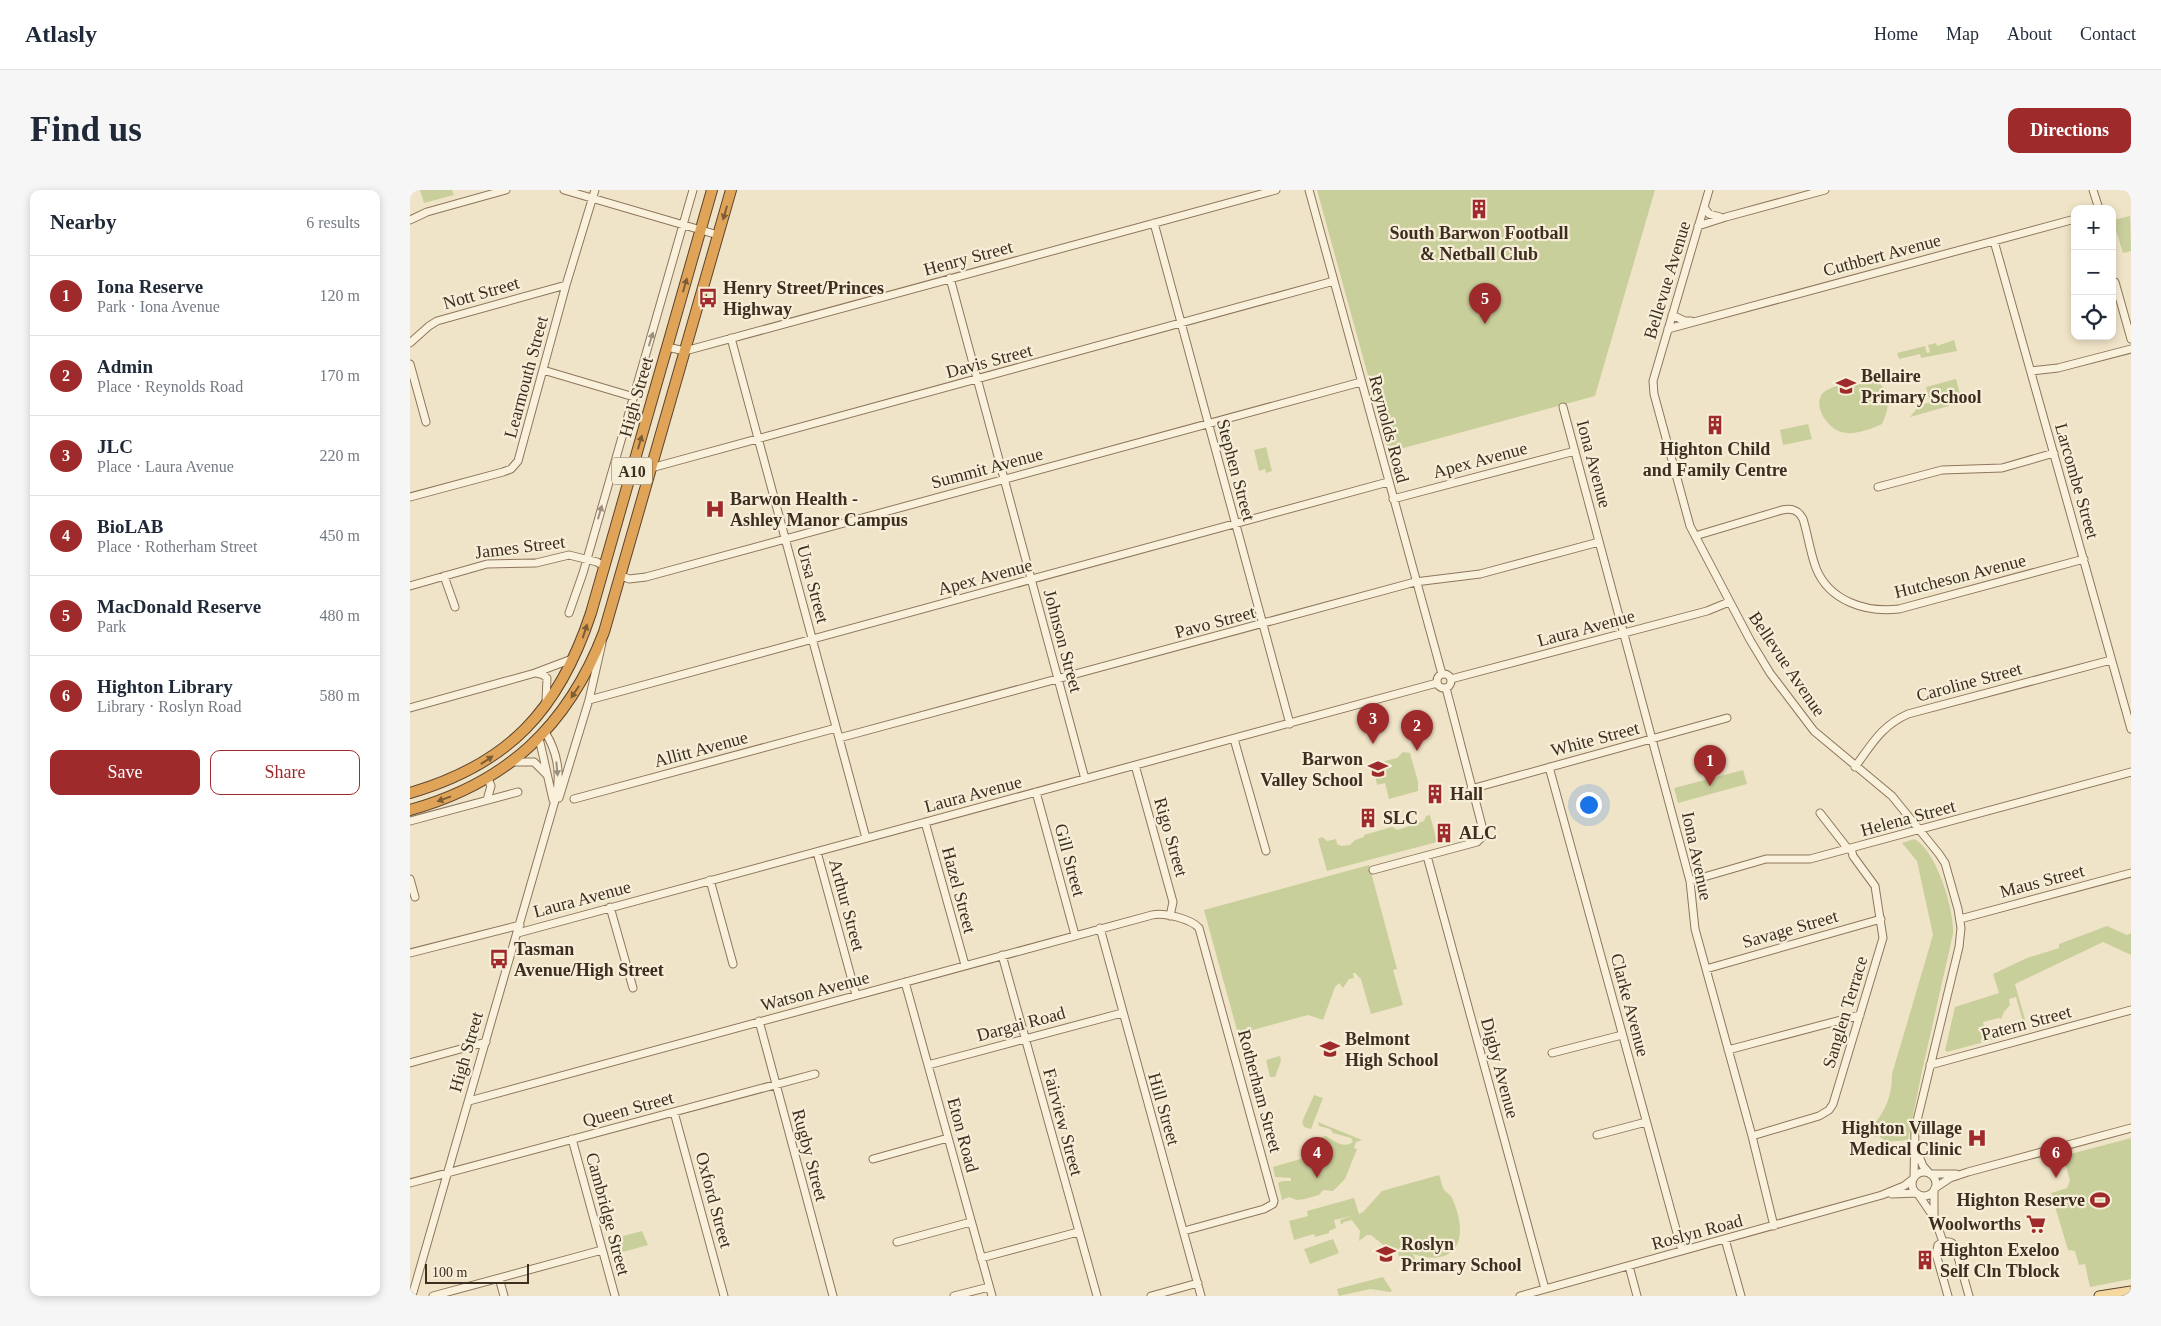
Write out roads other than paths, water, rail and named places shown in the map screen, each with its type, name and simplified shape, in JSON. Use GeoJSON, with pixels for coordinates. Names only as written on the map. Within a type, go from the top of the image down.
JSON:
{"type":"FeatureCollection","features":[{"type":"Feature","properties":{"kind":"highway","name":"High Street"},"geometry":{"type":"LineString","coordinates":[[535,718],[546,705],[574,658],[591,612],[712,190]]}},
{"type":"Feature","properties":{"kind":"highway","name":"High Street"},"geometry":{"type":"LineString","coordinates":[[542,735],[581,684],[604,632],[731,190]]}},
{"type":"Feature","properties":{"kind":"highway"},"geometry":{"type":"LineString","coordinates":[[604,566],[620,575]]}},
{"type":"Feature","properties":{"kind":"highway"},"geometry":{"type":"LineString","coordinates":[[535,718],[542,735]]}},
{"type":"Feature","properties":{"kind":"highway","name":"A10"},"geometry":{"type":"LineString","coordinates":[[410,793],[466,773],[500,750],[535,718]]}},
{"type":"Feature","properties":{"kind":"highway","name":"A10"},"geometry":{"type":"LineString","coordinates":[[410,810],[454,796],[488,779],[512,762],[542,735]]}},
{"type":"Feature","properties":{"kind":"highway"},"geometry":{"type":"LineString","coordinates":[[466,773],[479,774],[488,779]]}},
{"type":"Feature","properties":{"kind":"main road"},"geometry":{"type":"LineString","coordinates":[[2099,1296],[2131,1290]]}},
{"type":"Feature","properties":{"kind":"street"},"geometry":{"type":"LineString","coordinates":[[410,220],[427,212],[506,190]]}},
{"type":"Feature","properties":{"kind":"street"},"geometry":{"type":"LineString","coordinates":[[564,190],[594,194],[718,235]]}},
{"type":"Feature","properties":{"kind":"street"},"geometry":{"type":"LineString","coordinates":[[569,613],[587,559],[693,190]]}},
{"type":"Feature","properties":{"kind":"street","name":"Henry Street"},"geometry":{"type":"LineString","coordinates":[[667,347],[685,351],[1276,190]]}},
{"type":"Feature","properties":{"kind":"street","name":"Reynolds Road"},"geometry":{"type":"LineString","coordinates":[[1309,190],[1415,582],[1442,674]]}},
{"type":"Feature","properties":{"kind":"street","name":"Bellevue Avenue"},"geometry":{"type":"LineString","coordinates":[[1709,190],[1653,381],[1654,394],[1685,511],[1695,536],[1729,602],[1770,673],[1814,731],[1892,796],[1921,830],[1945,864],[1960,919],[1959,947],[1915,1129],[1914,1178]]}},
{"type":"Feature","properties":{"kind":"street"},"geometry":{"type":"LineString","coordinates":[[1698,226],[1825,190]]}},
{"type":"Feature","properties":{"kind":"street"},"geometry":{"type":"LineString","coordinates":[[2093,190],[2097,205]]}},
{"type":"Feature","properties":{"kind":"street","name":"Learmouth Street"},"geometry":{"type":"LineString","coordinates":[[410,497],[503,472],[515,465],[520,456],[566,285],[594,194]]}},
{"type":"Feature","properties":{"kind":"street"},"geometry":{"type":"LineString","coordinates":[[1704,207],[1709,214],[1715,217],[1726,217]]}},
{"type":"Feature","properties":{"kind":"street","name":"Cuthbert Avenue"},"geometry":{"type":"LineString","coordinates":[[1668,329],[2071,220]]}},
{"type":"Feature","properties":{"kind":"street","name":"Stephen Street"},"geometry":{"type":"LineString","coordinates":[[1154,224],[1290,724]]}},
{"type":"Feature","properties":{"kind":"street","name":"Larcombe Street"},"geometry":{"type":"LineString","coordinates":[[1994,240],[2111,660],[2129,713],[2131,729]]}},
{"type":"Feature","properties":{"kind":"street","name":"Johnson Street"},"geometry":{"type":"LineString","coordinates":[[950,278],[1085,779]]}},
{"type":"Feature","properties":{"kind":"street","name":"Davis Street"},"geometry":{"type":"LineString","coordinates":[[651,468],[1334,281]]}},
{"type":"Feature","properties":{"kind":"street","name":"Nott Street"},"geometry":{"type":"LineString","coordinates":[[410,343],[437,321],[566,285]]}},
{"type":"Feature","properties":{"kind":"street"},"geometry":{"type":"LineString","coordinates":[[2116,286],[2131,339]]}},
{"type":"Feature","properties":{"kind":"street","name":"Cuthbert Avenue"},"geometry":{"type":"LineString","coordinates":[[1672,314],[1685,321],[1696,320]]}},
{"type":"Feature","properties":{"kind":"street","name":"Ursa Street"},"geometry":{"type":"LineString","coordinates":[[730,338],[866,838]]}},
{"type":"Feature","properties":{"kind":"street"},"geometry":{"type":"LineString","coordinates":[[2031,371],[2058,368],[2131,349]]}},
{"type":"Feature","properties":{"kind":"street"},"geometry":{"type":"LineString","coordinates":[[410,364],[426,422]]}},
{"type":"Feature","properties":{"kind":"street"},"geometry":{"type":"LineString","coordinates":[[2034,381],[2058,368]]}},
{"type":"Feature","properties":{"kind":"street"},"geometry":{"type":"LineString","coordinates":[[543,370],[634,397]]}},
{"type":"Feature","properties":{"kind":"street","name":"Summit Avenue"},"geometry":{"type":"LineString","coordinates":[[620,575],[629,579],[646,577],[1361,382]]}},
{"type":"Feature","properties":{"kind":"street","name":"Iona Avenue"},"geometry":{"type":"LineString","coordinates":[[1563,407],[1690,881],[1695,929],[1752,1136],[1774,1226]]}},
{"type":"Feature","properties":{"kind":"street","name":"Apex Avenue"},"geometry":{"type":"LineString","coordinates":[[1393,499],[1575,451]]}},
{"type":"Feature","properties":{"kind":"street"},"geometry":{"type":"LineString","coordinates":[[1878,487],[1942,470],[2002,468],[2054,454]]}},
{"type":"Feature","properties":{"kind":"street","name":"Apex Avenue"},"geometry":{"type":"LineString","coordinates":[[589,700],[1388,482]]}},
{"type":"Feature","properties":{"kind":"street","name":"Hutcheson Avenue"},"geometry":{"type":"LineString","coordinates":[[1695,536],[1782,510],[1796,510],[1803,519],[1816,568],[1829,588],[1854,605],[1874,610],[1899,609],[2084,560]]}},
{"type":"Feature","properties":{"kind":"street","name":"Pavo Street"},"geometry":{"type":"LineString","coordinates":[[839,738],[1263,625],[1415,582],[1480,574],[1599,542]]}},
{"type":"Feature","properties":{"kind":"street","name":"James Street"},"geometry":{"type":"LineString","coordinates":[[410,586],[487,564],[536,563],[572,555],[604,566]]}},
{"type":"Feature","properties":{"kind":"street"},"geometry":{"type":"LineString","coordinates":[[444,576],[455,607]]}},
{"type":"Feature","properties":{"kind":"street","name":"Laura Avenue"},"geometry":{"type":"LineString","coordinates":[[1451,679],[1624,634],[1707,611],[1729,602]]}},
{"type":"Feature","properties":{"kind":"street","name":"High Street"},"geometry":{"type":"LineString","coordinates":[[550,817],[562,790],[589,700],[600,658],[604,632]]}},
{"type":"Feature","properties":{"kind":"street"},"geometry":{"type":"LineString","coordinates":[[410,708],[535,673],[574,658]]}},
{"type":"Feature","properties":{"kind":"street","name":"Caroline Street"},"geometry":{"type":"LineString","coordinates":[[1855,767],[1884,729],[1892,721],[1908,714],[2111,660]]}},
{"type":"Feature","properties":{"kind":"street"},"geometry":{"type":"LineString","coordinates":[[535,673],[543,675],[548,680],[546,705]]}},
{"type":"Feature","properties":{"kind":"street"},"geometry":{"type":"LineString","coordinates":[[1442,674],[1447,675],[1451,679],[1450,685],[1446,688],[1441,688],[1437,683],[1437,679],[1442,674]]}},
{"type":"Feature","properties":{"kind":"street","name":"Laura Avenue"},"geometry":{"type":"LineString","coordinates":[[518,932],[1437,683]]}},
{"type":"Feature","properties":{"kind":"street"},"geometry":{"type":"LineString","coordinates":[[1373,870],[1477,842],[1482,837],[1482,828],[1446,688]]}},
{"type":"Feature","properties":{"kind":"street","name":"White Street"},"geometry":{"type":"LineString","coordinates":[[1471,789],[1727,718]]}},
{"type":"Feature","properties":{"kind":"street","name":"Allitt Avenue"},"geometry":{"type":"LineString","coordinates":[[574,799],[836,728]]}},
{"type":"Feature","properties":{"kind":"street","name":"High Street"},"geometry":{"type":"LineString","coordinates":[[542,735],[553,808]]}},
{"type":"Feature","properties":{"kind":"street","name":"High Street"},"geometry":{"type":"LineString","coordinates":[[412,1296],[449,1173],[558,788],[557,767],[553,747],[542,735]]}},
{"type":"Feature","properties":{"kind":"street"},"geometry":{"type":"LineString","coordinates":[[1234,739],[1266,851]]}},
{"type":"Feature","properties":{"kind":"street"},"geometry":{"type":"LineString","coordinates":[[512,762],[534,762],[549,778]]}},
{"type":"Feature","properties":{"kind":"street","name":"Rigo Street"},"geometry":{"type":"LineString","coordinates":[[1135,765],[1174,904],[1170,916]]}},
{"type":"Feature","properties":{"kind":"street","name":"Clarke Avenue"},"geometry":{"type":"LineString","coordinates":[[1549,767],[1682,1251]]}},
{"type":"Feature","properties":{"kind":"street","name":"Helena Street"},"geometry":{"type":"LineString","coordinates":[[1690,881],[1766,859],[1806,860],[2131,772]]}},
{"type":"Feature","properties":{"kind":"street"},"geometry":{"type":"LineString","coordinates":[[487,800],[491,786],[488,779]]}},
{"type":"Feature","properties":{"kind":"street"},"geometry":{"type":"LineString","coordinates":[[410,821],[518,792]]}},
{"type":"Feature","properties":{"kind":"street","name":"Gill Street"},"geometry":{"type":"LineString","coordinates":[[1036,792],[1075,935]]}},
{"type":"Feature","properties":{"kind":"street","name":"Sanglen Terrace"},"geometry":{"type":"LineString","coordinates":[[1752,1136],[1819,1116],[1829,1110],[1833,1104],[1883,938],[1875,886],[1850,848],[1820,813]]}},
{"type":"Feature","properties":{"kind":"street","name":"Hazel Street"},"geometry":{"type":"LineString","coordinates":[[925,822],[965,965]]}},
{"type":"Feature","properties":{"kind":"street","name":"Arthur Street"},"geometry":{"type":"LineString","coordinates":[[817,852],[856,995]]}},
{"type":"Feature","properties":{"kind":"street","name":"Digby Avenue"},"geometry":{"type":"LineString","coordinates":[[1427,856],[1541,1292]]}},
{"type":"Feature","properties":{"kind":"street","name":"Maus Street"},"geometry":{"type":"LineString","coordinates":[[1960,919],[2131,873]]}},
{"type":"Feature","properties":{"kind":"street"},"geometry":{"type":"LineString","coordinates":[[410,879],[415,897]]}},
{"type":"Feature","properties":{"kind":"street"},"geometry":{"type":"LineString","coordinates":[[710,880],[733,964]]}},
{"type":"Feature","properties":{"kind":"street"},"geometry":{"type":"LineString","coordinates":[[610,907],[633,988]]}},
{"type":"Feature","properties":{"kind":"street","name":"Watson Avenue"},"geometry":{"type":"LineString","coordinates":[[469,1102],[1100,928],[1155,914],[1170,916]]}},
{"type":"Feature","properties":{"kind":"street","name":"Rotherham Street"},"geometry":{"type":"LineString","coordinates":[[1170,916],[1192,922],[1200,929],[1274,1201],[1273,1204],[1264,1209],[1184,1231]]}},
{"type":"Feature","properties":{"kind":"street","name":"Savage Street"},"geometry":{"type":"LineString","coordinates":[[1706,969],[1881,919]]}},
{"type":"Feature","properties":{"kind":"street"},"geometry":{"type":"LineString","coordinates":[[410,953],[520,924]]}},
{"type":"Feature","properties":{"kind":"street","name":"Hill Street"},"geometry":{"type":"LineString","coordinates":[[1100,928],[1201,1296]]}},
{"type":"Feature","properties":{"kind":"street","name":"Fairview Street"},"geometry":{"type":"LineString","coordinates":[[1002,955],[1097,1296]]}},
{"type":"Feature","properties":{"kind":"street","name":"Eton Road"},"geometry":{"type":"LineString","coordinates":[[905,982],[992,1296]]}},
{"type":"Feature","properties":{"kind":"street","name":"Patern Street"},"geometry":{"type":"LineString","coordinates":[[1930,1065],[2131,1010]]}},
{"type":"Feature","properties":{"kind":"street","name":"Dargai Road"},"geometry":{"type":"LineString","coordinates":[[928,1065],[1122,1013]]}},
{"type":"Feature","properties":{"kind":"street"},"geometry":{"type":"LineString","coordinates":[[1728,1050],[1860,1015]]}},
{"type":"Feature","properties":{"kind":"street","name":"Rugby Street"},"geometry":{"type":"LineString","coordinates":[[759,1022],[833,1296]]}},
{"type":"Feature","properties":{"kind":"street"},"geometry":{"type":"LineString","coordinates":[[1552,1053],[1622,1035]]}},
{"type":"Feature","properties":{"kind":"street"},"geometry":{"type":"LineString","coordinates":[[410,1063],[486,1042]]}},
{"type":"Feature","properties":{"kind":"street","name":"Queen Street"},"geometry":{"type":"LineString","coordinates":[[410,1183],[815,1074]]}},
{"type":"Feature","properties":{"kind":"street","name":"Oxford Street"},"geometry":{"type":"LineString","coordinates":[[674,1112],[724,1296]]}},
{"type":"Feature","properties":{"kind":"street"},"geometry":{"type":"LineString","coordinates":[[1597,1135],[1646,1122]]}},
{"type":"Feature","properties":{"kind":"street","name":"Roslyn Road"},"geometry":{"type":"LineString","coordinates":[[1882,1196],[1928,1195],[1950,1178],[1968,1172],[2131,1128]]}},
{"type":"Feature","properties":{"kind":"street"},"geometry":{"type":"LineString","coordinates":[[873,1159],[948,1138]]}},
{"type":"Feature","properties":{"kind":"street","name":"Cambridge Street"},"geometry":{"type":"LineString","coordinates":[[572,1139],[615,1296]]}},
{"type":"Feature","properties":{"kind":"street"},"geometry":{"type":"LineString","coordinates":[[1914,1146],[1922,1164],[1935,1180],[1935,1219]]}},
{"type":"Feature","properties":{"kind":"street","name":"Roslyn Road"},"geometry":{"type":"LineString","coordinates":[[1520,1296],[1541,1292],[1882,1196],[1904,1186],[1921,1172],[1930,1174],[1968,1172]]}},
{"type":"Feature","properties":{"kind":"street"},"geometry":{"type":"LineString","coordinates":[[1914,1178],[1912,1186],[1935,1219],[1943,1242]]}},
{"type":"Feature","properties":{"kind":"street"},"geometry":{"type":"LineString","coordinates":[[897,1242],[971,1222]]}},
{"type":"Feature","properties":{"kind":"street"},"geometry":{"type":"LineString","coordinates":[[981,1258],[1078,1232]]}},
{"type":"Feature","properties":{"kind":"street"},"geometry":{"type":"LineString","coordinates":[[1725,1239],[1741,1296]]}},
{"type":"Feature","properties":{"kind":"street"},"geometry":{"type":"LineString","coordinates":[[1948,1296],[1936,1252],[1937,1246],[1943,1242],[1949,1242],[1954,1245],[1969,1296]]}},
{"type":"Feature","properties":{"kind":"street"},"geometry":{"type":"LineString","coordinates":[[434,1296],[602,1250]]}},
{"type":"Feature","properties":{"kind":"street"},"geometry":{"type":"LineString","coordinates":[[1628,1266],[1637,1296]]}},
{"type":"Feature","properties":{"kind":"street"},"geometry":{"type":"LineString","coordinates":[[499,1278],[504,1296]]}},
{"type":"Feature","properties":{"kind":"street"},"geometry":{"type":"LineString","coordinates":[[1151,1296],[1198,1283]]}},
{"type":"Feature","properties":{"kind":"street"},"geometry":{"type":"LineString","coordinates":[[954,1296],[989,1287]]}},
{"type":"Feature","properties":{"kind":"place","name":"South Barwon Football & Netball Club"},"geometry":{"type":"Point","coordinates":[1479,209]}},
{"type":"Feature","properties":{"kind":"place","name":"Henry Street/Princes Highway"},"geometry":{"type":"Point","coordinates":[708,298]}},
{"type":"Feature","properties":{"kind":"place","name":"MacDonald Reserve"},"geometry":{"type":"Point","coordinates":[1485,324]}},
{"type":"Feature","properties":{"kind":"place","name":"Bellaire Primary School"},"geometry":{"type":"Point","coordinates":[1846,386]}},
{"type":"Feature","properties":{"kind":"place","name":"Highton Child and Family Centre"},"geometry":{"type":"Point","coordinates":[1715,425]}},
{"type":"Feature","properties":{"kind":"place","name":"Barwon Health - Ashley Manor Campus"},"geometry":{"type":"Point","coordinates":[715,509]}},
{"type":"Feature","properties":{"kind":"place","name":"JLC"},"geometry":{"type":"Point","coordinates":[1373,744]}},
{"type":"Feature","properties":{"kind":"place","name":"Admin"},"geometry":{"type":"Point","coordinates":[1417,751]}},
{"type":"Feature","properties":{"kind":"place","name":"Barwon Valley School"},"geometry":{"type":"Point","coordinates":[1378,769]}},
{"type":"Feature","properties":{"kind":"place","name":"Iona Reserve"},"geometry":{"type":"Point","coordinates":[1710,786]}},
{"type":"Feature","properties":{"kind":"place","name":"Hall"},"geometry":{"type":"Point","coordinates":[1435,794]}},
{"type":"Feature","properties":{"kind":"place","name":"SLC"},"geometry":{"type":"Point","coordinates":[1368,818]}},
{"type":"Feature","properties":{"kind":"place","name":"ALC"},"geometry":{"type":"Point","coordinates":[1444,833]}},
{"type":"Feature","properties":{"kind":"place","name":"Tasman Avenue/High Street"},"geometry":{"type":"Point","coordinates":[499,959]}},
{"type":"Feature","properties":{"kind":"place","name":"Belmont High School"},"geometry":{"type":"Point","coordinates":[1330,1049]}},
{"type":"Feature","properties":{"kind":"place","name":"Highton Village Medical Clinic"},"geometry":{"type":"Point","coordinates":[1977,1138]}},
{"type":"Feature","properties":{"kind":"place","name":"BioLAB"},"geometry":{"type":"Point","coordinates":[1317,1178]}},
{"type":"Feature","properties":{"kind":"place","name":"Highton Library"},"geometry":{"type":"Point","coordinates":[2056,1178]}},
{"type":"Feature","properties":{"kind":"place","name":"Highton Reserve"},"geometry":{"type":"Point","coordinates":[2100,1200]}},
{"type":"Feature","properties":{"kind":"place","name":"Woolworths"},"geometry":{"type":"Point","coordinates":[2036,1224]}},
{"type":"Feature","properties":{"kind":"place","name":"Roslyn Primary School"},"geometry":{"type":"Point","coordinates":[1386,1254]}},
{"type":"Feature","properties":{"kind":"place","name":"Highton Exeloo Self Cln Tblock"},"geometry":{"type":"Point","coordinates":[1925,1260]}}]}
